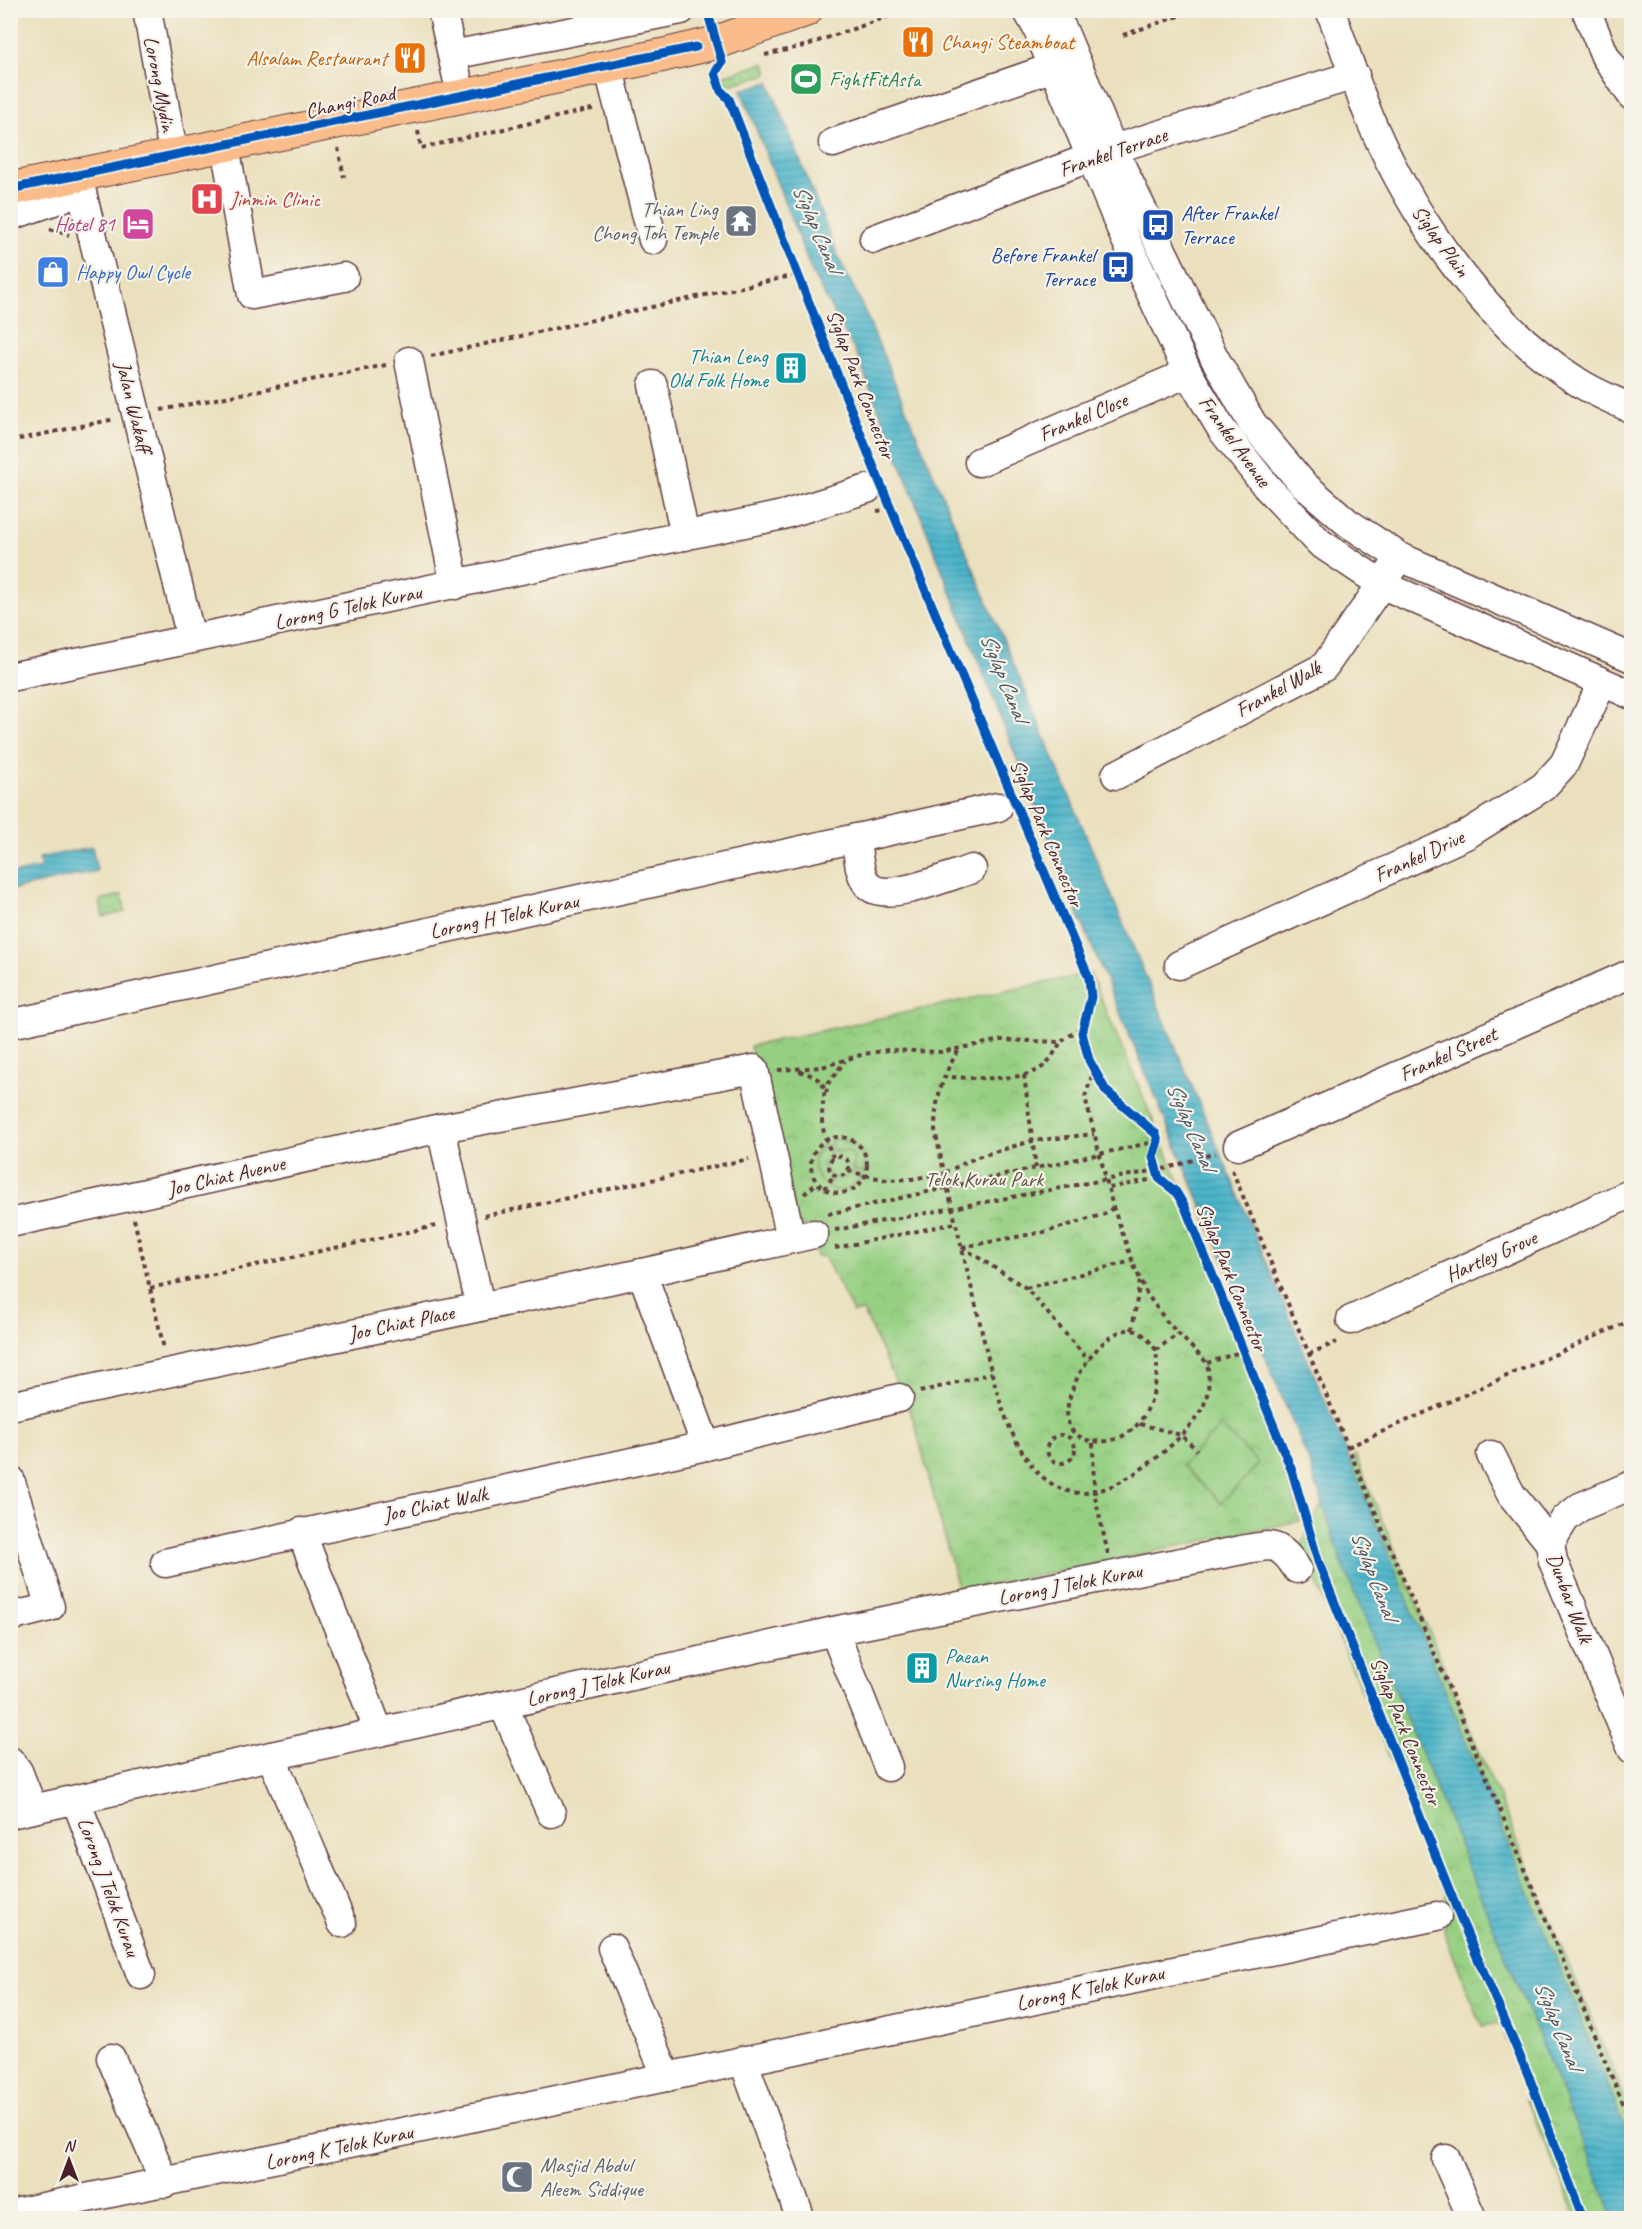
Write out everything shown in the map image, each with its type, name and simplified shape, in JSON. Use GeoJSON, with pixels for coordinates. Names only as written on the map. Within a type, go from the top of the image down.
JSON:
{"type":"FeatureCollection","features":[{"type":"Feature","properties":{"kind":"main road","name":"Changi Road"},"geometry":{"type":"LineString","coordinates":[[10,189],[174,157],[715,43],[806,10]]}},
{"type":"Feature","properties":{"kind":"street","name":"Lorong Mydin"},"geometry":{"type":"LineString","coordinates":[[147,10],[174,157]]}},
{"type":"Feature","properties":{"kind":"street"},"geometry":{"type":"LineString","coordinates":[[442,10],[461,95]]}},
{"type":"Feature","properties":{"kind":"street"},"geometry":{"type":"LineString","coordinates":[[452,56],[681,10]]}},
{"type":"Feature","properties":{"kind":"street","name":"Frankel Avenue"},"geometry":{"type":"LineString","coordinates":[[1027,10],[1037,28],[1051,68],[1102,154],[1252,423],[1303,484],[1348,523],[1400,557],[1632,658]]}},
{"type":"Feature","properties":{"kind":"street","name":"Frankel Avenue"},"geometry":{"type":"LineString","coordinates":[[1050,10],[1063,30],[1102,154],[1124,236],[1188,373],[1222,430],[1266,486],[1320,543],[1383,585],[1632,695]]}},
{"type":"Feature","properties":{"kind":"street","name":"Siglap Plain"},"geometry":{"type":"LineString","coordinates":[[1330,10],[1373,124],[1399,179],[1438,243],[1531,348],[1580,383],[1632,409]]}},
{"type":"Feature","properties":{"kind":"street"},"geometry":{"type":"LineString","coordinates":[[1586,10],[1605,56],[1632,96]]}},
{"type":"Feature","properties":{"kind":"street"},"geometry":{"type":"LineString","coordinates":[[608,66],[653,240]]}},
{"type":"Feature","properties":{"kind":"street"},"geometry":{"type":"LineString","coordinates":[[833,143],[1051,68]]}},
{"type":"Feature","properties":{"kind":"street","name":"Frankel Terrace"},"geometry":{"type":"LineString","coordinates":[[874,238],[1102,154],[1356,75]]}},
{"type":"Feature","properties":{"kind":"street"},"geometry":{"type":"LineString","coordinates":[[225,146],[252,295],[344,277]]}},
{"type":"Feature","properties":{"kind":"street"},"geometry":{"type":"LineString","coordinates":[[10,216],[62,198],[71,177]]}},
{"type":"Feature","properties":{"kind":"street","name":"Jalan Wakaff"},"geometry":{"type":"LineString","coordinates":[[71,177],[191,639]]}},
{"type":"Feature","properties":{"kind":"street"},"geometry":{"type":"LineString","coordinates":[[409,361],[456,585]]}},
{"type":"Feature","properties":{"kind":"street","name":"Frankel Close"},"geometry":{"type":"LineString","coordinates":[[979,462],[1188,373]]}},
{"type":"Feature","properties":{"kind":"street"},"geometry":{"type":"LineString","coordinates":[[653,385],[685,536]]}},
{"type":"Feature","properties":{"kind":"street","name":"Lorong G Telok Kurau"},"geometry":{"type":"LineString","coordinates":[[10,677],[878,495]]}},
{"type":"Feature","properties":{"kind":"street","name":"Frankel Walk"},"geometry":{"type":"LineString","coordinates":[[1116,775],[1324,667],[1383,585],[1400,557]]}},
{"type":"Feature","properties":{"kind":"street","name":"Frankel Drive"},"geometry":{"type":"LineString","coordinates":[[1179,965],[1466,836],[1543,788],[1564,764],[1602,683]]}},
{"type":"Feature","properties":{"kind":"street","name":"Lorong H Telok Kurau"},"geometry":{"type":"LineString","coordinates":[[10,1024],[998,807]]}},
{"type":"Feature","properties":{"kind":"street"},"geometry":{"type":"LineString","coordinates":[[856,838],[864,878],[870,887],[886,893],[972,869]]}},
{"type":"Feature","properties":{"kind":"street","name":"Frankel Street"},"geometry":{"type":"LineString","coordinates":[[1230,1153],[1264,1134],[1632,973]]}},
{"type":"Feature","properties":{"kind":"street"},"geometry":{"type":"LineString","coordinates":[[754,1069],[772,1154],[811,1235]]}},
{"type":"Feature","properties":{"kind":"street","name":"Joo Chiat Avenue"},"geometry":{"type":"LineString","coordinates":[[10,1223],[441,1128],[754,1069]]}},
{"type":"Feature","properties":{"kind":"street"},"geometry":{"type":"LineString","coordinates":[[441,1128],[480,1306]]}},
{"type":"Feature","properties":{"kind":"street","name":"Hartley Grove"},"geometry":{"type":"LineString","coordinates":[[1344,1331],[1632,1193]]}},
{"type":"Feature","properties":{"kind":"street","name":"Joo Chiat Place"},"geometry":{"type":"LineString","coordinates":[[10,1406],[642,1273],[811,1235]]}},
{"type":"Feature","properties":{"kind":"street"},"geometry":{"type":"LineString","coordinates":[[642,1273],[706,1446]]}},
{"type":"Feature","properties":{"kind":"street","name":"Joo Chiat Walk"},"geometry":{"type":"LineString","coordinates":[[165,1563],[706,1446],[899,1398]]}},
{"type":"Feature","properties":{"kind":"street"},"geometry":{"type":"LineString","coordinates":[[1491,1455],[1511,1494],[1550,1543]]}},
{"type":"Feature","properties":{"kind":"street","name":"Dunbar Walk"},"geometry":{"type":"LineString","coordinates":[[1632,1485],[1580,1507],[1565,1519],[1550,1543],[1553,1561],[1632,1749]]}},
{"type":"Feature","properties":{"kind":"street"},"geometry":{"type":"LineString","coordinates":[[10,1617],[50,1607],[18,1531],[13,1492]]}},
{"type":"Feature","properties":{"kind":"street"},"geometry":{"type":"LineString","coordinates":[[301,1532],[380,1732]]}},
{"type":"Feature","properties":{"kind":"street","name":"Lorong J Telok Kurau"},"geometry":{"type":"LineString","coordinates":[[22,1812],[834,1631],[1258,1547],[1273,1546],[1285,1550],[1297,1569]]}},
{"type":"Feature","properties":{"kind":"street"},"geometry":{"type":"LineString","coordinates":[[834,1631],[888,1767]]}},
{"type":"Feature","properties":{"kind":"street","name":"Lorong J Telok Kurau"},"geometry":{"type":"LineString","coordinates":[[503,1705],[551,1813]]}},
{"type":"Feature","properties":{"kind":"street"},"geometry":{"type":"LineString","coordinates":[[271,1756],[342,1923]]}},
{"type":"Feature","properties":{"kind":"street"},"geometry":{"type":"LineString","coordinates":[[10,1761],[18,1771],[22,1812]]}},
{"type":"Feature","properties":{"kind":"street","name":"Lorong J Telok Kurau"},"geometry":{"type":"LineString","coordinates":[[76,1800],[141,1975]]}},
{"type":"Feature","properties":{"kind":"street","name":"Lorong K Telok Kurau"},"geometry":{"type":"LineString","coordinates":[[10,2214],[667,2078],[743,2060],[1042,2007],[1437,1916]]}},
{"type":"Feature","properties":{"kind":"street"},"geometry":{"type":"LineString","coordinates":[[612,1948],[667,2078]]}},
{"type":"Feature","properties":{"kind":"street"},"geometry":{"type":"LineString","coordinates":[[111,2058],[165,2183]]}},
{"type":"Feature","properties":{"kind":"street"},"geometry":{"type":"LineString","coordinates":[[743,2060],[800,2217]]}},
{"type":"Feature","properties":{"kind":"street"},"geometry":{"type":"LineString","coordinates":[[1446,2158],[1472,2218]]}},
{"type":"Feature","properties":{"kind":"path"},"geometry":{"type":"LineString","coordinates":[[1123,35],[1197,10]]}},
{"type":"Feature","properties":{"kind":"path"},"geometry":{"type":"LineString","coordinates":[[421,148],[618,104]]}},
{"type":"Feature","properties":{"kind":"path"},"geometry":{"type":"LineString","coordinates":[[795,263],[804,285]]}},
{"type":"Feature","properties":{"kind":"path"},"geometry":{"type":"LineString","coordinates":[[878,495],[896,520]]}},
{"type":"Feature","properties":{"kind":"path"},"geometry":{"type":"LineString","coordinates":[[943,1077],[1024,1075],[1047,1064],[1061,1042],[1084,1022]]}},
{"type":"Feature","properties":{"kind":"path"},"geometry":{"type":"LineString","coordinates":[[1084,1022],[1084,1045]]}},
{"type":"Feature","properties":{"kind":"path"},"geometry":{"type":"LineString","coordinates":[[754,1069],[795,1070],[822,1067],[864,1054],[888,1050],[933,1052],[958,1050],[1001,1040],[1061,1042]]}},
{"type":"Feature","properties":{"kind":"path"},"geometry":{"type":"LineString","coordinates":[[958,1050],[943,1077],[935,1107],[935,1130],[992,1373],[1014,1436],[1032,1467],[1041,1477],[1060,1488],[1078,1493],[1094,1492],[1132,1474],[1181,1435],[1203,1407],[1209,1388],[1207,1363],[1178,1334],[1147,1294],[1113,1207],[1085,1097],[1095,1069]]}},
{"type":"Feature","properties":{"kind":"path"},"geometry":{"type":"LineString","coordinates":[[833,1157],[822,1122],[829,1082],[845,1060]]}},
{"type":"Feature","properties":{"kind":"path"},"geometry":{"type":"LineString","coordinates":[[1089,1060],[1102,1084]]}},
{"type":"Feature","properties":{"kind":"path"},"geometry":{"type":"LineString","coordinates":[[795,1070],[820,1080],[826,1094]]}},
{"type":"Feature","properties":{"kind":"path"},"geometry":{"type":"LineString","coordinates":[[1024,1075],[1036,1168]]}},
{"type":"Feature","properties":{"kind":"path"},"geometry":{"type":"LineString","coordinates":[[1152,1129],[1158,1142],[1154,1155],[1158,1174],[1168,1184]]}},
{"type":"Feature","properties":{"kind":"path"},"geometry":{"type":"LineString","coordinates":[[848,1171],[865,1176],[899,1180],[944,1173],[978,1157],[1032,1141],[1094,1134]]}},
{"type":"Feature","properties":{"kind":"path"},"geometry":{"type":"LineString","coordinates":[[836,1138],[854,1142],[866,1156],[865,1176],[860,1184],[843,1193],[824,1189],[812,1174],[813,1155],[826,1140],[836,1138]]}},
{"type":"Feature","properties":{"kind":"path"},"geometry":{"type":"LineString","coordinates":[[811,1235],[947,1188],[1158,1142]]}},
{"type":"Feature","properties":{"kind":"path"},"geometry":{"type":"LineString","coordinates":[[1109,1188],[1158,1174],[1180,1164],[1230,1153],[1309,1354],[1632,2125]]}},
{"type":"Feature","properties":{"kind":"path"},"geometry":{"type":"LineString","coordinates":[[483,1216],[772,1154]]}},
{"type":"Feature","properties":{"kind":"path"},"geometry":{"type":"LineString","coordinates":[[838,1155],[847,1160],[848,1171],[841,1176],[834,1175],[828,1167],[833,1157],[838,1155]]}},
{"type":"Feature","properties":{"kind":"path"},"geometry":{"type":"LineString","coordinates":[[811,1235],[1107,1178],[1158,1174]]}},
{"type":"Feature","properties":{"kind":"path"},"geometry":{"type":"LineString","coordinates":[[824,1189],[834,1175]]}},
{"type":"Feature","properties":{"kind":"path"},"geometry":{"type":"LineString","coordinates":[[806,1192],[817,1183]]}},
{"type":"Feature","properties":{"kind":"path"},"geometry":{"type":"LineString","coordinates":[[962,1247],[1049,1231],[1108,1213],[1113,1207]]}},
{"type":"Feature","properties":{"kind":"path"},"geometry":{"type":"LineString","coordinates":[[133,1214],[164,1351]]}},
{"type":"Feature","properties":{"kind":"path"},"geometry":{"type":"LineString","coordinates":[[811,1235],[956,1223]]}},
{"type":"Feature","properties":{"kind":"path"},"geometry":{"type":"LineString","coordinates":[[150,1288],[446,1224]]}},
{"type":"Feature","properties":{"kind":"path"},"geometry":{"type":"LineString","coordinates":[[962,1247],[1026,1288],[1067,1332],[1089,1361]]}},
{"type":"Feature","properties":{"kind":"path"},"geometry":{"type":"LineString","coordinates":[[1026,1288],[1132,1260]]}},
{"type":"Feature","properties":{"kind":"path"},"geometry":{"type":"LineString","coordinates":[[1132,1330],[1140,1278]]}},
{"type":"Feature","properties":{"kind":"path"},"geometry":{"type":"LineString","coordinates":[[1348,1447],[1632,1320]]}},
{"type":"Feature","properties":{"kind":"path"},"geometry":{"type":"LineString","coordinates":[[1132,1330],[1115,1333],[1097,1348],[1072,1388],[1068,1421],[1072,1436],[1075,1443],[1076,1452],[1071,1460],[1057,1463],[1049,1457],[1047,1447],[1051,1439],[1059,1435],[1072,1436],[1093,1443],[1111,1440],[1133,1431],[1140,1424],[1152,1397],[1159,1367],[1156,1350],[1146,1336],[1132,1330]]}},
{"type":"Feature","properties":{"kind":"path"},"geometry":{"type":"LineString","coordinates":[[1309,1354],[1344,1331]]}},
{"type":"Feature","properties":{"kind":"path"},"geometry":{"type":"LineString","coordinates":[[1156,1350],[1178,1334]]}},
{"type":"Feature","properties":{"kind":"path"},"geometry":{"type":"LineString","coordinates":[[1207,1363],[1243,1351]]}},
{"type":"Feature","properties":{"kind":"path"},"geometry":{"type":"LineString","coordinates":[[899,1398],[992,1373]]}},
{"type":"Feature","properties":{"kind":"path"},"geometry":{"type":"LineString","coordinates":[[1140,1424],[1181,1435],[1197,1450]]}},
{"type":"Feature","properties":{"kind":"path"},"geometry":{"type":"LineString","coordinates":[[1093,1443],[1094,1492],[1112,1575]]}},
{"type":"Feature","properties":{"kind":"green space"},"geometry":{"type":"Polygon","coordinates":[[[765,63],[768,74],[725,86],[722,76],[765,63]]]}},
{"type":"Feature","properties":{"kind":"green space"},"geometry":{"type":"Polygon","coordinates":[[[122,895],[125,912],[103,917],[100,900],[122,895]]]}},
{"type":"Feature","properties":{"kind":"green space","name":"Telok Kurau Park"},"geometry":{"type":"Polygon","coordinates":[[[1090,973],[1232,1312],[1280,1451],[1300,1521],[959,1592],[914,1421],[863,1311],[853,1313],[824,1256],[817,1257],[810,1226],[799,1228],[750,1046],[1090,973]]]}},
{"type":"Feature","properties":{"kind":"green space"},"geometry":{"type":"Polygon","coordinates":[[[839,1139],[859,1148],[865,1162],[864,1173],[853,1170],[855,1160],[850,1152],[833,1150],[830,1141],[839,1139]]]}},
{"type":"Feature","properties":{"kind":"green space"},"geometry":{"type":"Polygon","coordinates":[[[825,1145],[829,1154],[822,1165],[831,1177],[825,1185],[817,1176],[814,1159],[825,1145]]]}},
{"type":"Feature","properties":{"kind":"green space"},"geometry":{"type":"Polygon","coordinates":[[[851,1173],[861,1177],[854,1185],[842,1190],[827,1187],[833,1178],[842,1179],[851,1173]]]}},
{"type":"Feature","properties":{"kind":"green space"},"geometry":{"type":"Polygon","coordinates":[[[1221,1426],[1259,1464],[1221,1503],[1182,1465],[1221,1426]]]}},
{"type":"Feature","properties":{"kind":"green space"},"geometry":{"type":"Polygon","coordinates":[[[1355,1455],[1631,2113],[1631,2218],[1577,2218],[1526,2099],[1532,2098],[1500,2023],[1482,2026],[1444,1932],[1446,1894],[1313,1574],[1302,1575],[1296,1560],[1312,1521],[1355,1455]]]}},
{"type":"Feature","properties":{"kind":"water","name":"Siglap Canal"},"geometry":{"type":"Polygon","coordinates":[[[769,82],[840,261],[859,298],[1345,1448],[1631,2141],[1631,2218],[1614,2218],[1342,1563],[1308,1459],[1078,913],[857,355],[813,275],[741,90],[769,82]]]}},
{"type":"Feature","properties":{"kind":"water"},"geometry":{"type":"Polygon","coordinates":[[[92,847],[97,871],[11,890],[11,874],[41,868],[39,858],[92,847]]]}},
{"type":"Feature","properties":{"kind":"cycle path","name":"Siglap Park Connector"},"geometry":{"type":"LineString","coordinates":[[707,10],[722,62],[715,73],[721,91],[729,99],[874,468],[1089,978],[1091,997],[1082,1033],[1089,1060],[1106,1091],[1156,1134],[1158,1141],[1153,1157],[1159,1178],[1176,1192],[1185,1207],[1292,1471],[1318,1561],[1462,1922],[1529,2077],[1583,2218]]}},
{"type":"Feature","properties":{"kind":"cycle path"},"geometry":{"type":"LineString","coordinates":[[10,189],[696,47]]}},
{"type":"Feature","properties":{"kind":"place","name":"Changi Steamboat"},"geometry":{"type":"Point","coordinates":[918,42]}},
{"type":"Feature","properties":{"kind":"place","name":"Alsalam Restaurant"},"geometry":{"type":"Point","coordinates":[410,58]}},
{"type":"Feature","properties":{"kind":"place","name":"FightFitAsta"},"geometry":{"type":"Point","coordinates":[806,79]}},
{"type":"Feature","properties":{"kind":"place","name":"Jinmin Clinic"},"geometry":{"type":"Point","coordinates":[207,199]}},
{"type":"Feature","properties":{"kind":"place","name":"Thian Ling Chong Toh Temple"},"geometry":{"type":"Point","coordinates":[741,221]}},
{"type":"Feature","properties":{"kind":"place","name":"Hotel 81"},"geometry":{"type":"Point","coordinates":[138,224]}},
{"type":"Feature","properties":{"kind":"place","name":"After Frankel Terrace"},"geometry":{"type":"Point","coordinates":[1158,225]}},
{"type":"Feature","properties":{"kind":"place","name":"Before Frankel Terrace"},"geometry":{"type":"Point","coordinates":[1118,267]}},
{"type":"Feature","properties":{"kind":"place","name":"Happy Owl Cycle"},"geometry":{"type":"Point","coordinates":[53,272]}},
{"type":"Feature","properties":{"kind":"place","name":"Thian Leng Old Folk Home"},"geometry":{"type":"Point","coordinates":[791,368]}},
{"type":"Feature","properties":{"kind":"place","name":"Paean Nursing Home"},"geometry":{"type":"Point","coordinates":[922,1668]}},
{"type":"Feature","properties":{"kind":"place","name":"Masjid Abdul Aleem Siddique"},"geometry":{"type":"Point","coordinates":[517,2177]}}]}
